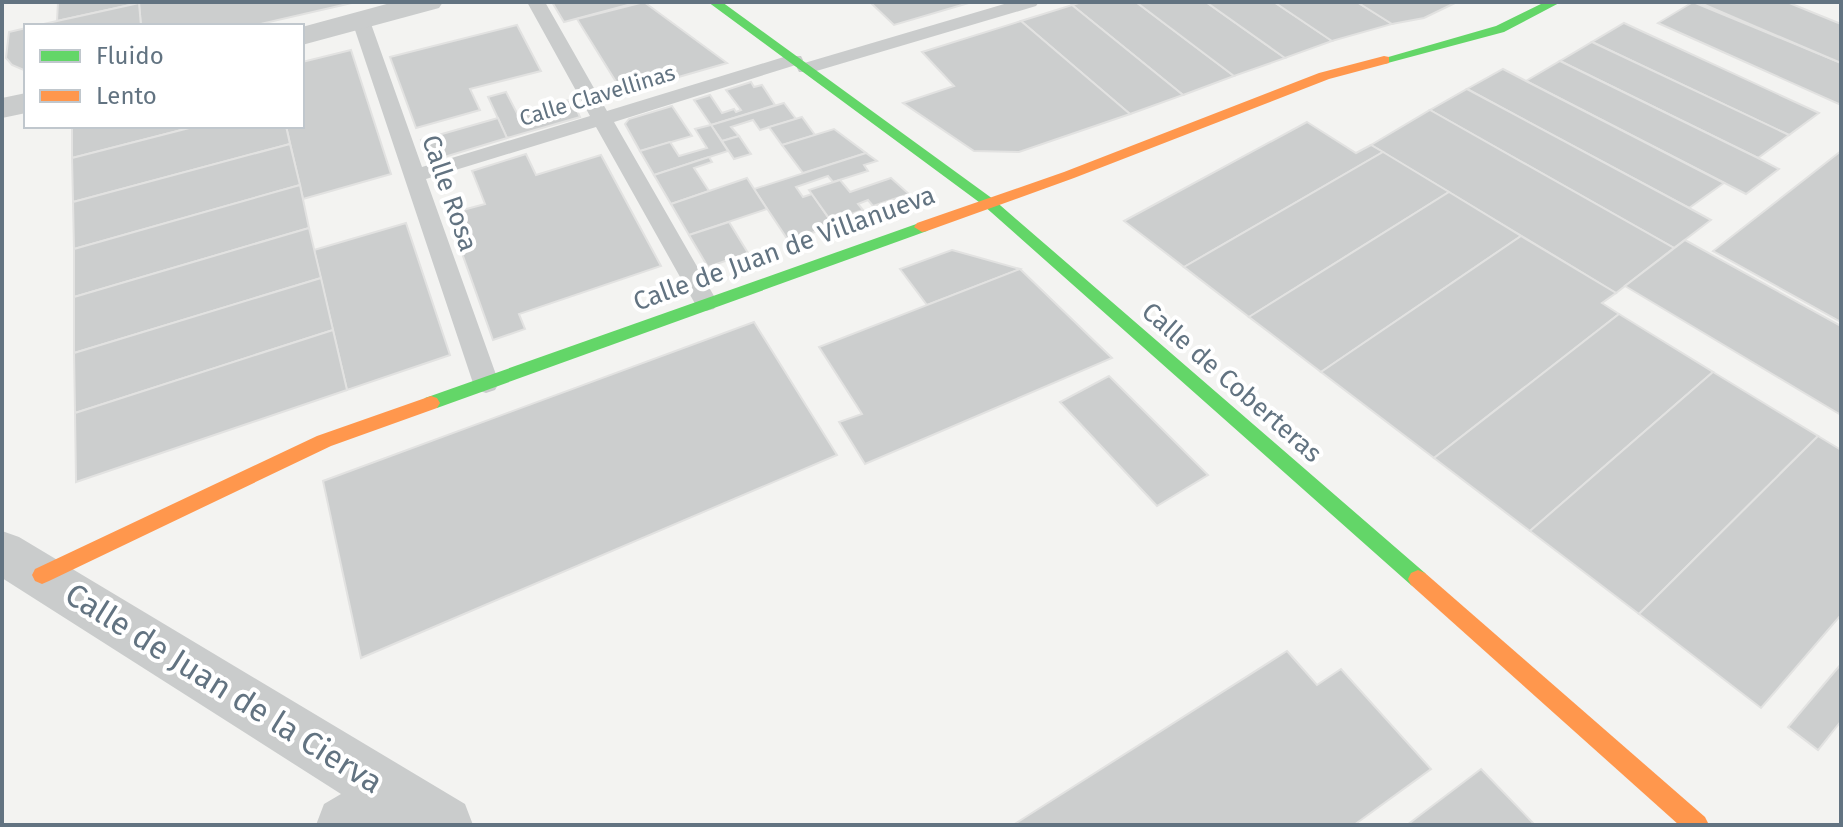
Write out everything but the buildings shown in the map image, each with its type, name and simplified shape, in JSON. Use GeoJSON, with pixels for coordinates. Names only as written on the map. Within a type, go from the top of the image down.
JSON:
{"type":"FeatureCollection","features":[{"type":"Feature","properties":{"kind":"street"},"geometry":{"type":"LineString","coordinates":[[304,35],[428,2]]}},
{"type":"Feature","properties":{"kind":"street","name":"Calle de Coberteras"},"geometry":{"type":"LineString","coordinates":[[714,2],[988,202],[1697,825]]}},
{"type":"Feature","properties":{"kind":"street","name":"Calle de Juan de Villanueva"},"geometry":{"type":"LineString","coordinates":[[22,564],[324,441],[1069,175],[1324,76],[1500,29],[1555,2]]}},
{"type":"Feature","properties":{"kind":"street"},"geometry":{"type":"LineString","coordinates":[[2,108],[24,103]]}},
{"type":"Feature","properties":{"kind":"street","name":"Calle de Juan de la Cierva"},"geometry":{"type":"LineString","coordinates":[[22,564],[444,825]]}},
{"type":"Feature","properties":{"kind":"street"},"geometry":{"type":"LineString","coordinates":[[345,825],[393,794]]}},
{"type":"Feature","properties":{"kind":"lane"},"geometry":{"type":"LineString","coordinates":[[536,2],[706,303]]}},
{"type":"Feature","properties":{"kind":"lane","name":"Calle Clavellinas"},"geometry":{"type":"LineString","coordinates":[[414,176],[602,119],[1030,2]]}},
{"type":"Feature","properties":{"kind":"lane","name":"Calle Rosa"},"geometry":{"type":"LineString","coordinates":[[361,21],[486,383]]}},
{"type":"Feature","properties":{"kind":"traffic: fast"},"geometry":{"type":"LineString","coordinates":[[714,2],[988,202],[1418,579]]}},
{"type":"Feature","properties":{"kind":"traffic: fast"},"geometry":{"type":"LineString","coordinates":[[1384,60],[1500,29],[1555,2]]}},
{"type":"Feature","properties":{"kind":"traffic: fast"},"geometry":{"type":"LineString","coordinates":[[431,403],[922,227]]}},
{"type":"Feature","properties":{"kind":"traffic: slow"},"geometry":{"type":"LineString","coordinates":[[922,227],[1069,175],[1324,76],[1384,60]]}},
{"type":"Feature","properties":{"kind":"traffic: slow"},"geometry":{"type":"LineString","coordinates":[[42,575],[324,441],[431,403]]}},
{"type":"Feature","properties":{"kind":"traffic: slow"},"geometry":{"type":"LineString","coordinates":[[1418,579],[1697,825]]}}]}
